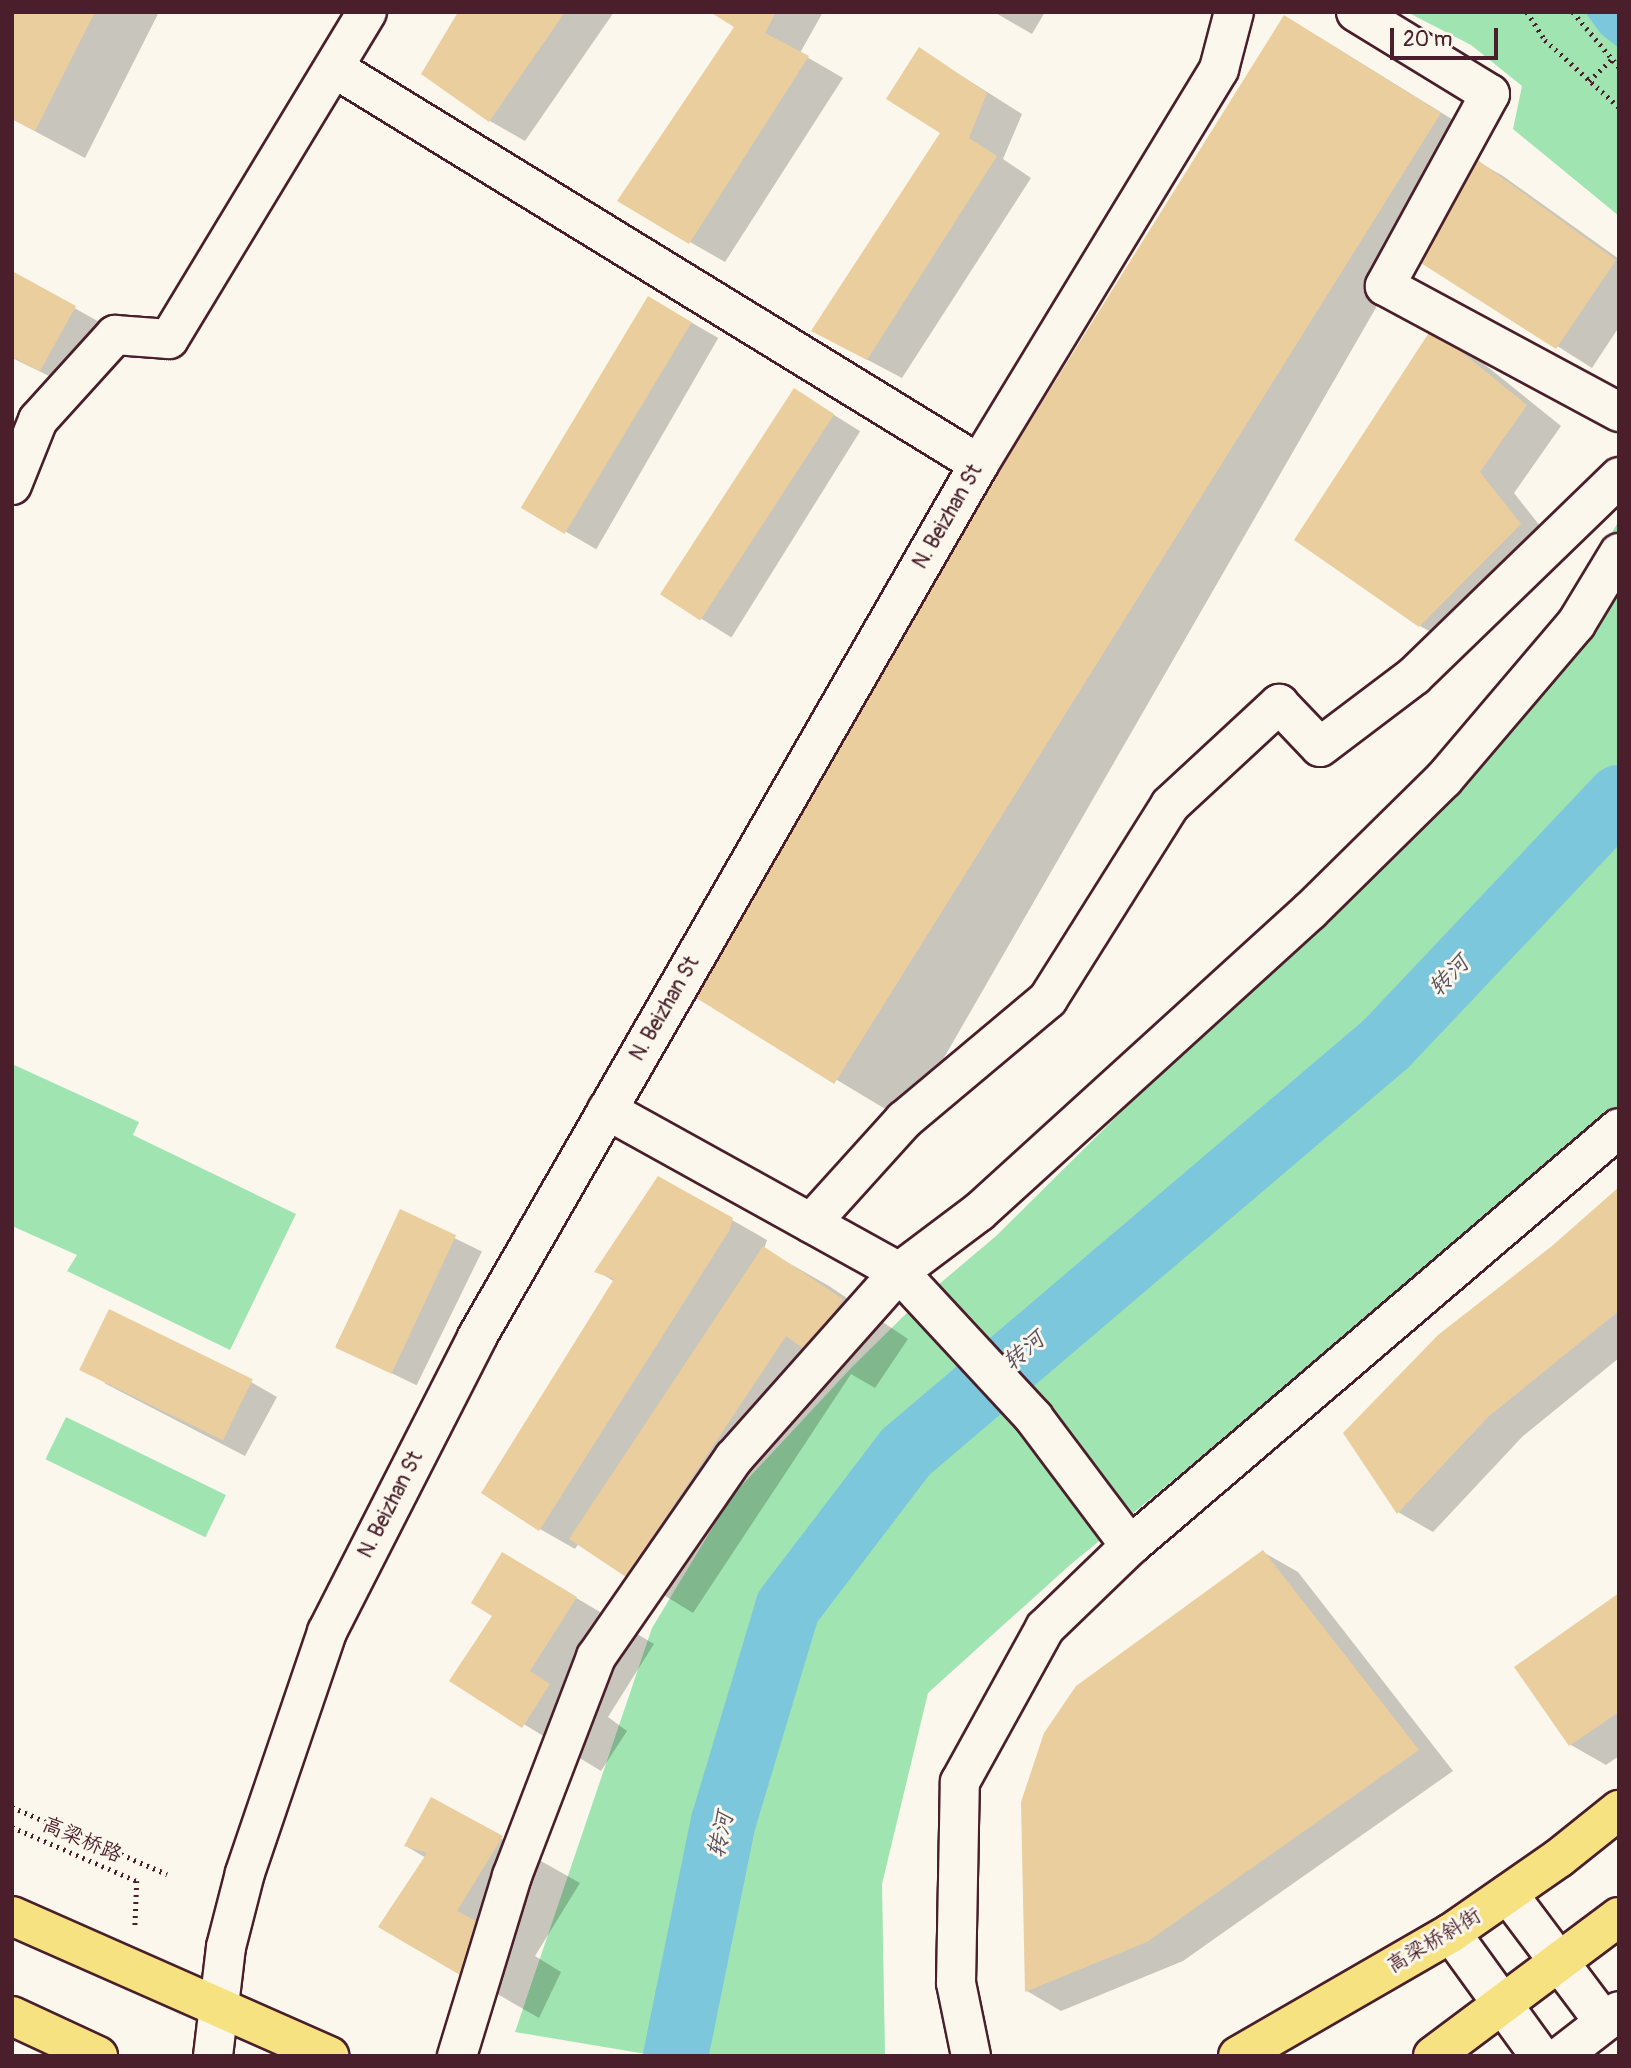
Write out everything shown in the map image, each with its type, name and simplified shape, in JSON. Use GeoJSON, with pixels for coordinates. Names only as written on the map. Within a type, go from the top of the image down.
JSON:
{"type":"FeatureCollection","features":[{"type":"Feature","properties":{"kind":"main road","name":"高梁桥斜街"},"geometry":{"type":"LineString","coordinates":[[1238,2056],[1451,1933],[1508,1894],[1619,1810]]}},
{"type":"Feature","properties":{"kind":"main road"},"geometry":{"type":"LineString","coordinates":[[12,1916],[330,2056]]}},
{"type":"Feature","properties":{"kind":"main road"},"geometry":{"type":"LineString","coordinates":[[1433,2056],[1619,1917]]}},
{"type":"Feature","properties":{"kind":"main road"},"geometry":{"type":"LineString","coordinates":[[12,2017],[98,2056]]}},
{"type":"Feature","properties":{"kind":"street"},"geometry":{"type":"LineString","coordinates":[[12,485],[25,413],[116,335],[169,339],[367,12]]}},
{"type":"Feature","properties":{"kind":"street","name":"N. Beizhan St"},"geometry":{"type":"LineString","coordinates":[[213,2056],[226,1947],[245,1872],[327,1632],[477,1337],[979,464],[1219,69],[1234,12]]}},
{"type":"Feature","properties":{"kind":"street"},"geometry":{"type":"LineString","coordinates":[[1356,12],[1490,94],[1385,286],[1619,412]]}},
{"type":"Feature","properties":{"kind":"street"},"geometry":{"type":"LineString","coordinates":[[334,68],[979,464]]}},
{"type":"Feature","properties":{"kind":"street"},"geometry":{"type":"LineString","coordinates":[[811,1223],[904,1120],[1048,999],[1170,805],[1279,704],[1320,747],[1413,676],[1619,477]]}},
{"type":"Feature","properties":{"kind":"street"},"geometry":{"type":"LineString","coordinates":[[457,2056],[512,1876],[596,1657],[734,1458],[900,1272],[999,1193],[1310,911],[1425,798],[1576,624],[1619,553]]}},
{"type":"Feature","properties":{"kind":"street"},"geometry":{"type":"LineString","coordinates":[[607,1110],[900,1272],[1034,1418],[1130,1546]]}},
{"type":"Feature","properties":{"kind":"street"},"geometry":{"type":"LineString","coordinates":[[971,2056],[956,1983],[960,1782],[1045,1628],[1130,1546],[1619,1128]]}},
{"type":"Feature","properties":{"kind":"street"},"geometry":{"type":"LineString","coordinates":[[1508,1894],[1558,1961],[1614,2020],[1562,2056]]}},
{"type":"Feature","properties":{"kind":"street"},"geometry":{"type":"LineString","coordinates":[[1451,1933],[1539,2056]]}},
{"type":"Feature","properties":{"kind":"path"},"geometry":{"type":"LineString","coordinates":[[1527,12],[1545,40],[1619,107]]}},
{"type":"Feature","properties":{"kind":"path"},"geometry":{"type":"LineString","coordinates":[[1573,12],[1619,67]]}},
{"type":"Feature","properties":{"kind":"path"},"geometry":{"type":"LineString","coordinates":[[1590,81],[1612,59]]}},
{"type":"Feature","properties":{"kind":"path"},"geometry":{"type":"LineString","coordinates":[[12,1807],[167,1874]]}},
{"type":"Feature","properties":{"kind":"path","name":"高梁桥路"},"geometry":{"type":"LineString","coordinates":[[12,1827],[137,1881],[134,1968]]}},
{"type":"Feature","properties":{"kind":"green space"},"geometry":{"type":"Polygon","coordinates":[[[1407,12],[1619,12],[1619,216],[1513,129],[1522,86],[1471,45],[1407,12]]]}},
{"type":"Feature","properties":{"kind":"green space"},"geometry":{"type":"Polygon","coordinates":[[[1619,521],[1619,1114],[1070,1565],[928,1693],[882,1884],[885,2056],[658,2056],[515,2032],[652,1628],[731,1497],[852,1367],[918,1302],[996,1236],[1462,774],[1619,521]]]}},
{"type":"Feature","properties":{"kind":"green space"},"geometry":{"type":"Polygon","coordinates":[[[12,1064],[139,1122],[133,1135],[296,1214],[230,1350],[67,1271],[77,1255],[12,1226],[12,1064]]]}},
{"type":"Feature","properties":{"kind":"green space"},"geometry":{"type":"Polygon","coordinates":[[[66,1417],[226,1495],[205,1537],[45,1459],[66,1417]]]}},
{"type":"Feature","properties":{"kind":"water"},"geometry":{"type":"Polygon","coordinates":[[[1585,12],[1619,12],[1619,48],[1601,34],[1585,12]]]}},
{"type":"Feature","properties":{"kind":"building"},"geometry":{"type":"Polygon","coordinates":[[[12,12],[95,12],[35,131],[12,119],[12,12]]]}},
{"type":"Feature","properties":{"kind":"building"},"geometry":{"type":"Polygon","coordinates":[[[458,12],[565,12],[489,122],[421,74],[458,12]]]}},
{"type":"Feature","properties":{"kind":"building"},"geometry":{"type":"Polygon","coordinates":[[[710,12],[776,12],[765,33],[809,56],[689,244],[617,201],[734,27],[710,12]]]}},
{"type":"Feature","properties":{"kind":"building"},"geometry":{"type":"Polygon","coordinates":[[[1284,15],[1441,113],[834,1084],[677,986],[1284,15]]]}},
{"type":"Feature","properties":{"kind":"building"},"geometry":{"type":"Polygon","coordinates":[[[919,47],[987,93],[969,138],[997,156],[867,360],[811,331],[940,133],[886,99],[919,47]]]}},
{"type":"Feature","properties":{"kind":"building"},"geometry":{"type":"Polygon","coordinates":[[[1468,153],[1616,260],[1556,349],[1413,258],[1468,153]]]}},
{"type":"Feature","properties":{"kind":"building"},"geometry":{"type":"Polygon","coordinates":[[[12,271],[76,306],[40,371],[12,357],[12,271]]]}},
{"type":"Feature","properties":{"kind":"building"},"geometry":{"type":"Polygon","coordinates":[[[648,296],[692,322],[565,534],[521,508],[648,296]]]}},
{"type":"Feature","properties":{"kind":"building"},"geometry":{"type":"Polygon","coordinates":[[[1432,328],[1527,405],[1480,472],[1521,524],[1419,627],[1294,540],[1432,328]]]}},
{"type":"Feature","properties":{"kind":"building"},"geometry":{"type":"Polygon","coordinates":[[[794,388],[834,414],[700,620],[660,594],[794,388]]]}},
{"type":"Feature","properties":{"kind":"building"},"geometry":{"type":"Polygon","coordinates":[[[658,1176],[733,1218],[729,1231],[539,1531],[481,1493],[614,1279],[594,1272],[658,1176]]]}},
{"type":"Feature","properties":{"kind":"building"},"geometry":{"type":"Polygon","coordinates":[[[1619,1187],[1619,1311],[1488,1417],[1397,1514],[1343,1433],[1438,1335],[1552,1246],[1619,1187]]]}},
{"type":"Feature","properties":{"kind":"building"},"geometry":{"type":"Polygon","coordinates":[[[400,1209],[456,1235],[392,1374],[335,1348],[400,1209]]]}},
{"type":"Feature","properties":{"kind":"building"},"geometry":{"type":"Polygon","coordinates":[[[763,1246],[843,1299],[808,1352],[786,1336],[626,1577],[569,1539],[763,1246]]]}},
{"type":"Feature","properties":{"kind":"building"},"geometry":{"type":"Polygon","coordinates":[[[109,1309],[253,1379],[223,1440],[79,1370],[109,1309]]]}},
{"type":"Feature","properties":{"kind":"building"},"geometry":{"type":"Polygon","coordinates":[[[1263,1550],[1419,1750],[1147,1942],[1025,1992],[1021,1802],[1044,1733],[1076,1686],[1263,1550]]]}},
{"type":"Feature","properties":{"kind":"building"},"geometry":{"type":"Polygon","coordinates":[[[502,1552],[577,1597],[530,1671],[550,1684],[522,1728],[449,1681],[492,1616],[471,1603],[502,1552]]]}},
{"type":"Feature","properties":{"kind":"building"},"geometry":{"type":"Polygon","coordinates":[[[1619,1593],[1619,1712],[1569,1746],[1514,1667],[1619,1593]]]}},
{"type":"Feature","properties":{"kind":"building"},"geometry":{"type":"Polygon","coordinates":[[[431,1797],[503,1836],[457,1911],[484,1925],[460,1975],[378,1927],[427,1853],[404,1846],[431,1797]]]}},
{"type":"Feature","properties":{"kind":"waterway","name":"转河"},"geometry":{"type":"LineString","coordinates":[[675,2056],[723,1821],[787,1607],[905,1452],[1386,1043],[1619,797]]}}]}
